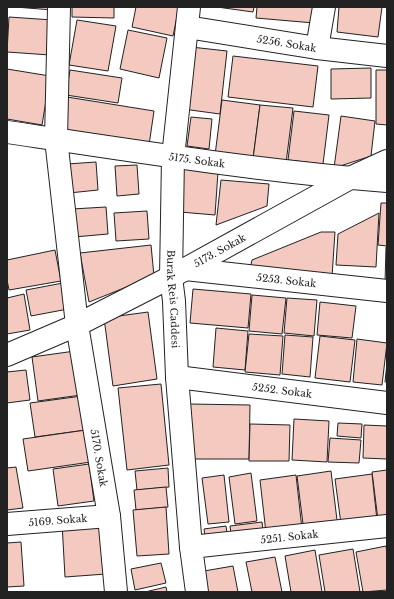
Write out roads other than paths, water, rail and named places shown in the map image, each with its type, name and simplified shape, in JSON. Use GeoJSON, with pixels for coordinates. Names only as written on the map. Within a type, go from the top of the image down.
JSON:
{"type":"FeatureCollection","features":[{"type":"Feature","properties":{"kind":"street","name":"5170. Sokak"},"geometry":{"type":"LineString","coordinates":[[59,7],[56,139],[77,325],[109,516],[116,592]]}},
{"type":"Feature","properties":{"kind":"street"},"geometry":{"type":"LineString","coordinates":[[317,48],[324,7]]}},
{"type":"Feature","properties":{"kind":"street","name":"5256. Sokak"},"geometry":{"type":"LineString","coordinates":[[188,17],[317,48],[387,56]]}},
{"type":"Feature","properties":{"kind":"street","name":"Burak Reis Caddesi"},"geometry":{"type":"LineString","coordinates":[[188,17],[173,157],[178,273],[174,301],[177,377],[191,548],[197,592]]}},
{"type":"Feature","properties":{"kind":"street","name":"5175. Sokak"},"geometry":{"type":"LineString","coordinates":[[7,132],[173,157],[387,181]]}},
{"type":"Feature","properties":{"kind":"street","name":"5173. Sokak"},"geometry":{"type":"LineString","coordinates":[[7,355],[77,325],[178,273],[350,178],[387,161]]}},
{"type":"Feature","properties":{"kind":"street","name":"5253. Sokak"},"geometry":{"type":"LineString","coordinates":[[178,273],[387,291]]}},
{"type":"Feature","properties":{"kind":"street","name":"5252. Sokak"},"geometry":{"type":"LineString","coordinates":[[177,377],[387,403]]}},
{"type":"Feature","properties":{"kind":"street","name":"5169. Sokak"},"geometry":{"type":"LineString","coordinates":[[7,524],[109,516]]}},
{"type":"Feature","properties":{"kind":"street","name":"5251. Sokak"},"geometry":{"type":"LineString","coordinates":[[191,548],[387,526]]}}]}
